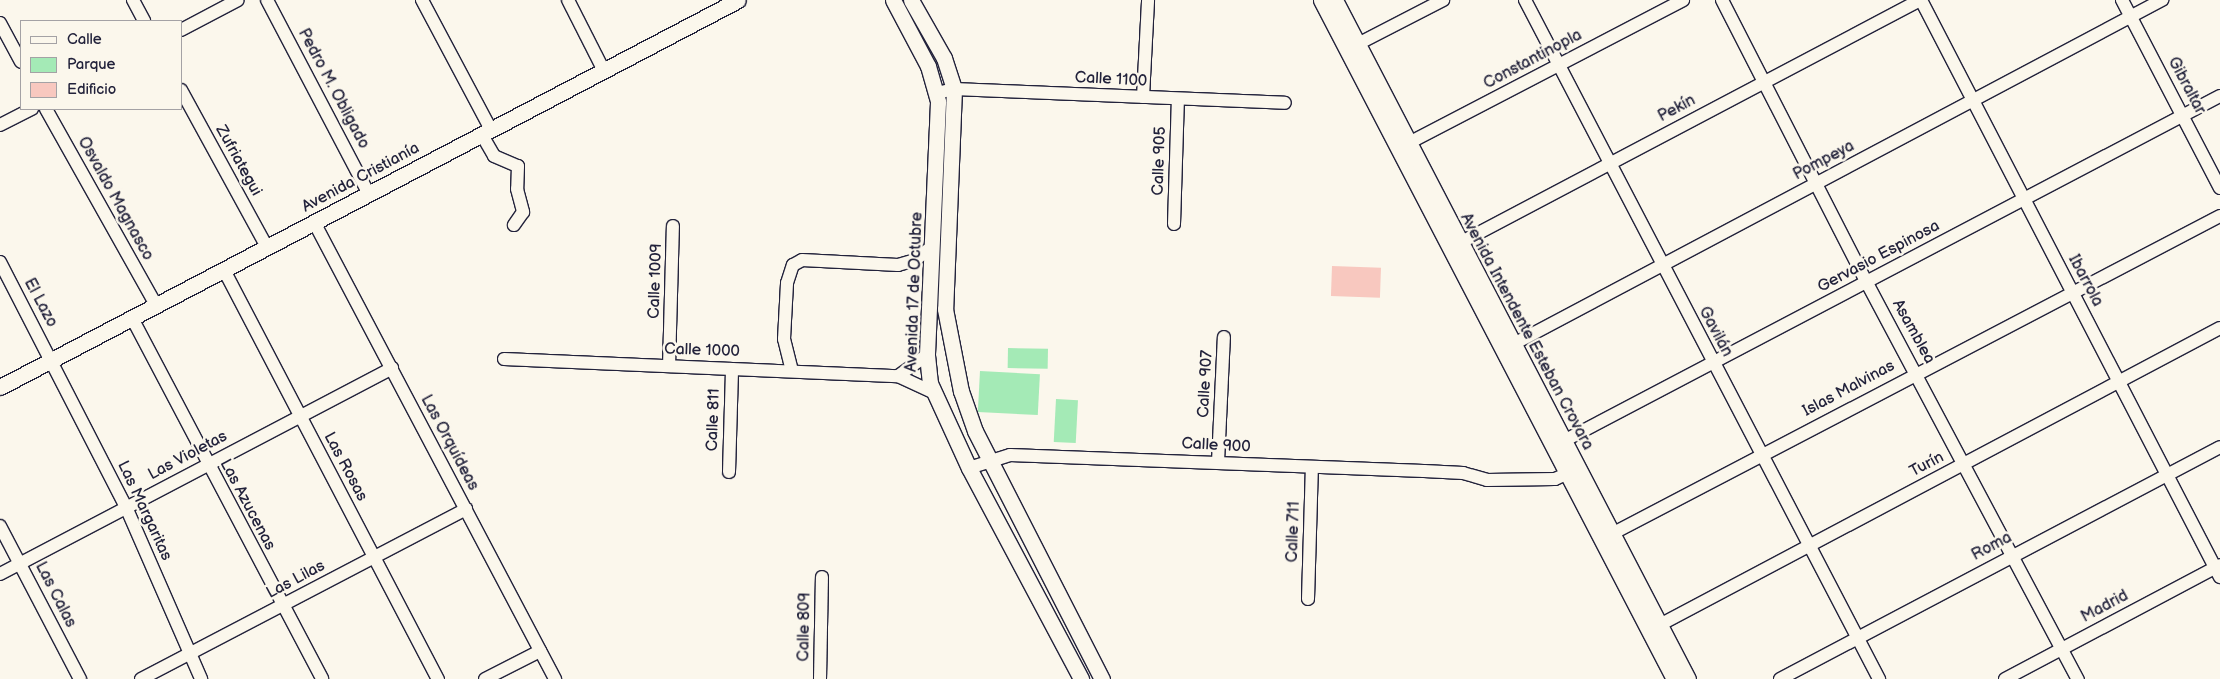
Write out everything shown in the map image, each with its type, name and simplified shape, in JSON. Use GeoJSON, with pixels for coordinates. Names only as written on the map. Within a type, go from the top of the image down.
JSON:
{"type":"FeatureCollection","features":[{"type":"Feature","properties":{"kind":"main road","name":"Avenida 17 de Octubre"},"geometry":{"type":"LineString","coordinates":[[893,0],[928,66],[937,93],[933,246],[927,355],[934,393],[969,468],[1082,679]]}},
{"type":"Feature","properties":{"kind":"main road","name":"Avenida 17 de Octubre"},"geometry":{"type":"LineString","coordinates":[[911,0],[944,58],[954,89],[946,326],[961,391],[990,460],[1102,679]]}},
{"type":"Feature","properties":{"kind":"main road","name":"Avenida Intendente Esteban Crovara"},"geometry":{"type":"LineString","coordinates":[[1321,0],[1353,47]]}},
{"type":"Feature","properties":{"kind":"main road","name":"Avenida Intendente Esteban Crovara"},"geometry":{"type":"LineString","coordinates":[[1335,0],[1353,47],[1507,347],[1654,628],[1688,679]]}},
{"type":"Feature","properties":{"kind":"main road","name":"Avenida Cristianía"},"geometry":{"type":"LineString","coordinates":[[0,387],[487,133],[735,1]]}},
{"type":"Feature","properties":{"kind":"main road","name":"Avenida Intendente Esteban Crovara"},"geometry":{"type":"LineString","coordinates":[[1558,444],[1566,474],[1606,537]]}},
{"type":"Feature","properties":{"kind":"main road","name":"Avenida Intendente Esteban Crovara"},"geometry":{"type":"LineString","coordinates":[[1654,628],[1674,679]]}},
{"type":"Feature","properties":{"kind":"street"},"geometry":{"type":"LineString","coordinates":[[133,0],[143,20]]}},
{"type":"Feature","properties":{"kind":"street"},"geometry":{"type":"LineString","coordinates":[[182,29],[238,0]]}},
{"type":"Feature","properties":{"kind":"street","name":"Pedro M. Obligado"},"geometry":{"type":"LineString","coordinates":[[267,0],[369,194]]}},
{"type":"Feature","properties":{"kind":"street"},"geometry":{"type":"LineString","coordinates":[[422,0],[487,133],[494,156],[518,166],[517,188],[523,212],[514,225]]}},
{"type":"Feature","properties":{"kind":"street"},"geometry":{"type":"LineString","coordinates":[[568,0],[604,71]]}},
{"type":"Feature","properties":{"kind":"street"},"geometry":{"type":"LineString","coordinates":[[1143,98],[1148,0]]}},
{"type":"Feature","properties":{"kind":"street"},"geometry":{"type":"LineString","coordinates":[[1353,47],[1443,0]]}},
{"type":"Feature","properties":{"kind":"street","name":"Gavilán"},"geometry":{"type":"LineString","coordinates":[[1524,0],[1879,679]]}},
{"type":"Feature","properties":{"kind":"street","name":"Constantinopla"},"geometry":{"type":"LineString","coordinates":[[1403,146],[1682,0]]}},
{"type":"Feature","properties":{"kind":"street","name":"Asamblea"},"geometry":{"type":"LineString","coordinates":[[1722,0],[1867,283],[1965,463],[2078,679]]}},
{"type":"Feature","properties":{"kind":"street","name":"Pekín"},"geometry":{"type":"LineString","coordinates":[[1455,246],[1920,0]]}},
{"type":"Feature","properties":{"kind":"street","name":"Ibarrola"},"geometry":{"type":"LineString","coordinates":[[1920,0],[2218,570]]}},
{"type":"Feature","properties":{"kind":"street","name":"Gibraltar"},"geometry":{"type":"LineString","coordinates":[[2122,0],[2220,188]]}},
{"type":"Feature","properties":{"kind":"street","name":"Pompeya"},"geometry":{"type":"LineString","coordinates":[[1507,347],[2162,0]]}},
{"type":"Feature","properties":{"kind":"street"},"geometry":{"type":"LineString","coordinates":[[0,23],[20,60]]}},
{"type":"Feature","properties":{"kind":"street","name":"Calle 1100"},"geometry":{"type":"LineString","coordinates":[[937,93],[954,89],[1285,103]]}},
{"type":"Feature","properties":{"kind":"street","name":"Zufriategui"},"geometry":{"type":"LineString","coordinates":[[182,92],[267,247]]}},
{"type":"Feature","properties":{"kind":"street","name":"Gervasio Espinosa"},"geometry":{"type":"LineString","coordinates":[[1558,444],[1867,283],[2023,197],[2220,96]]}},
{"type":"Feature","properties":{"kind":"street","name":"Calle 905"},"geometry":{"type":"LineString","coordinates":[[1174,224],[1178,99]]}},
{"type":"Feature","properties":{"kind":"street"},"geometry":{"type":"LineString","coordinates":[[0,125],[30,110]]}},
{"type":"Feature","properties":{"kind":"street","name":"Osvaldo Magnasco"},"geometry":{"type":"LineString","coordinates":[[47,110],[156,305]]}},
{"type":"Feature","properties":{"kind":"street","name":"Islas Malvinas"},"geometry":{"type":"LineString","coordinates":[[1606,537],[1761,453],[2220,216]]}},
{"type":"Feature","properties":{"kind":"street","name":"Las Orquídeas"},"geometry":{"type":"LineString","coordinates":[[314,222],[555,679]]}},
{"type":"Feature","properties":{"kind":"street","name":"Calle 1009"},"geometry":{"type":"LineString","coordinates":[[669,366],[674,226]]}},
{"type":"Feature","properties":{"kind":"street"},"geometry":{"type":"LineString","coordinates":[[792,371],[784,339],[789,274],[793,265],[802,260],[898,265],[915,260],[933,246]]}},
{"type":"Feature","properties":{"kind":"street","name":"El Lazo"},"geometry":{"type":"LineString","coordinates":[[0,262],[52,360]]}},
{"type":"Feature","properties":{"kind":"street","name":"Las Rosas"},"geometry":{"type":"LineString","coordinates":[[224,270],[438,679]]}},
{"type":"Feature","properties":{"kind":"street","name":"Las Azucenas"},"geometry":{"type":"LineString","coordinates":[[132,318],[207,464],[322,679]]}},
{"type":"Feature","properties":{"kind":"street"},"geometry":{"type":"LineString","coordinates":[[928,327],[946,326]]}},
{"type":"Feature","properties":{"kind":"street","name":"Turín"},"geometry":{"type":"LineString","coordinates":[[1654,628],[2220,328]]}},
{"type":"Feature","properties":{"kind":"street","name":"Calle 907"},"geometry":{"type":"LineString","coordinates":[[1218,462],[1224,337]]}},
{"type":"Feature","properties":{"kind":"street"},"geometry":{"type":"LineString","coordinates":[[898,376],[927,355]]}},
{"type":"Feature","properties":{"kind":"street","name":"Calle 1000"},"geometry":{"type":"LineString","coordinates":[[504,358],[898,376],[934,393]]}},
{"type":"Feature","properties":{"kind":"street","name":"Las Margaritas"},"geometry":{"type":"LineString","coordinates":[[52,360],[126,507],[201,679]]}},
{"type":"Feature","properties":{"kind":"street","name":"Las Violetas"},"geometry":{"type":"LineString","coordinates":[[0,574],[299,415],[392,368]]}},
{"type":"Feature","properties":{"kind":"street","name":"Calle 811"},"geometry":{"type":"LineString","coordinates":[[729,472],[732,369]]}},
{"type":"Feature","properties":{"kind":"street","name":"Roma"},"geometry":{"type":"LineString","coordinates":[[1780,679],[1858,639],[2013,554],[2220,447]]}},
{"type":"Feature","properties":{"kind":"street","name":"Calle 900"},"geometry":{"type":"LineString","coordinates":[[969,468],[1010,455],[1463,473],[1487,480],[1555,480],[1566,474]]}},
{"type":"Feature","properties":{"kind":"street","name":"Calle 711"},"geometry":{"type":"LineString","coordinates":[[1308,599],[1312,467]]}},
{"type":"Feature","properties":{"kind":"street","name":"Las Lilas"},"geometry":{"type":"LineString","coordinates":[[141,679],[466,509]]}},
{"type":"Feature","properties":{"kind":"street","name":"Las Calas"},"geometry":{"type":"LineString","coordinates":[[0,526],[80,679]]}},
{"type":"Feature","properties":{"kind":"street","name":"Madrid"},"geometry":{"type":"LineString","coordinates":[[2004,679],[2218,570]]}},
{"type":"Feature","properties":{"kind":"street","name":"Calle 809"},"geometry":{"type":"LineString","coordinates":[[820,679],[822,577]]}},
{"type":"Feature","properties":{"kind":"street"},"geometry":{"type":"LineString","coordinates":[[485,679],[540,651]]}},
{"type":"Feature","properties":{"kind":"green space"},"geometry":{"type":"Polygon","coordinates":[[[1008,348],[1048,349],[1048,369],[1008,368],[1008,348]]]}},
{"type":"Feature","properties":{"kind":"green space"},"geometry":{"type":"Polygon","coordinates":[[[980,371],[1040,374],[1038,415],[978,412],[980,371]]]}},
{"type":"Feature","properties":{"kind":"green space"},"geometry":{"type":"Polygon","coordinates":[[[1056,399],[1078,400],[1076,443],[1054,442],[1056,399]]]}},
{"type":"Feature","properties":{"kind":"building"},"geometry":{"type":"Polygon","coordinates":[[[1332,266],[1381,268],[1380,298],[1331,296],[1332,266]]]}}]}
